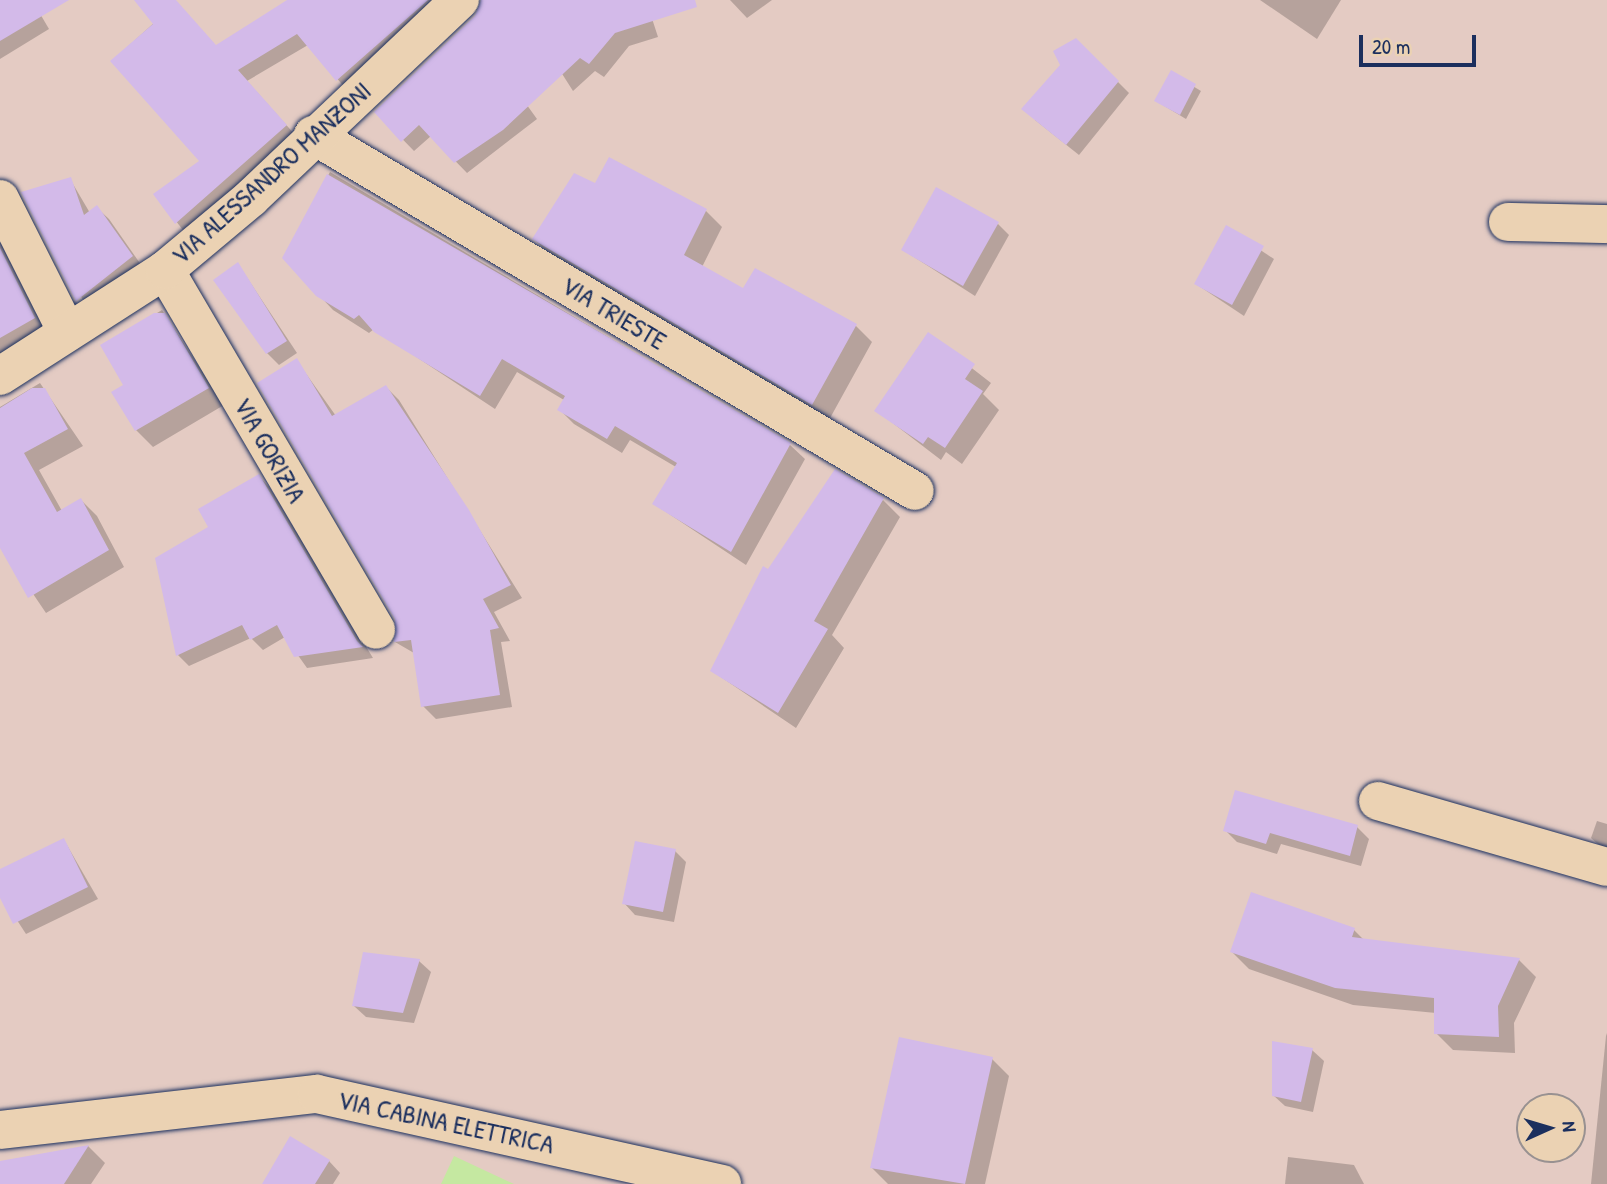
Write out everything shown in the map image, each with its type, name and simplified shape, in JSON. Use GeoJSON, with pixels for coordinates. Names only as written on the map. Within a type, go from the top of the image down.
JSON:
{"type":"FeatureCollection","features":[{"type":"Feature","properties":{"kind":"street","name":"VIA ALESSANDRO MANZONI"},"geometry":{"type":"LineString","coordinates":[[0,376],[164,270],[460,0]]}},
{"type":"Feature","properties":{"kind":"street","name":"VIA TRIESTE"},"geometry":{"type":"LineString","coordinates":[[313,135],[915,491]]}},
{"type":"Feature","properties":{"kind":"street"},"geometry":{"type":"LineString","coordinates":[[0,199],[67,332]]}},
{"type":"Feature","properties":{"kind":"street"},"geometry":{"type":"LineString","coordinates":[[1508,222],[1607,224]]}},
{"type":"Feature","properties":{"kind":"street","name":"VIA GORIZIA"},"geometry":{"type":"LineString","coordinates":[[164,270],[376,630]]}},
{"type":"Feature","properties":{"kind":"street"},"geometry":{"type":"LineString","coordinates":[[1378,801],[1607,867]]}},
{"type":"Feature","properties":{"kind":"street","name":"VIA CABINA ELETTRICA"},"geometry":{"type":"LineString","coordinates":[[0,1130],[317,1094],[722,1184]]}},
{"type":"Feature","properties":{"kind":"green space"},"geometry":{"type":"Polygon","coordinates":[[[454,1156],[514,1184],[441,1184],[454,1156]]]}},
{"type":"Feature","properties":{"kind":"building"},"geometry":{"type":"Polygon","coordinates":[[[0,0],[69,0],[0,41],[0,0]]]}},
{"type":"Feature","properties":{"kind":"building"},"geometry":{"type":"Polygon","coordinates":[[[134,0],[176,0],[216,45],[287,0],[428,0],[336,81],[297,34],[238,70],[287,125],[175,224],[153,194],[199,161],[110,61],[153,24],[134,0]]]}},
{"type":"Feature","properties":{"kind":"building"},"geometry":{"type":"Polygon","coordinates":[[[481,0],[695,0],[697,7],[615,33],[589,64],[580,58],[503,130],[454,163],[419,125],[401,142],[374,112],[475,16],[481,0]]]}},
{"type":"Feature","properties":{"kind":"building"},"geometry":{"type":"Polygon","coordinates":[[[1076,38],[1119,81],[1066,145],[1021,109],[1060,65],[1053,51],[1076,38]]]}},
{"type":"Feature","properties":{"kind":"building"},"geometry":{"type":"Polygon","coordinates":[[[1171,70],[1196,84],[1180,115],[1154,101],[1171,70]]]}},
{"type":"Feature","properties":{"kind":"building"},"geometry":{"type":"Polygon","coordinates":[[[609,157],[707,209],[684,255],[743,288],[755,268],[857,324],[812,405],[532,239],[574,173],[595,183],[609,157]]]}},
{"type":"Feature","properties":{"kind":"building"},"geometry":{"type":"Polygon","coordinates":[[[327,174],[791,443],[731,552],[652,504],[677,463],[615,426],[607,439],[557,410],[565,396],[502,359],[480,396],[374,332],[359,315],[354,319],[316,296],[282,258],[327,174]]]}},
{"type":"Feature","properties":{"kind":"building"},"geometry":{"type":"Polygon","coordinates":[[[71,177],[84,215],[97,205],[133,256],[76,301],[21,192],[71,177]]]}},
{"type":"Feature","properties":{"kind":"building"},"geometry":{"type":"Polygon","coordinates":[[[936,187],[999,222],[963,286],[901,250],[936,187]]]}},
{"type":"Feature","properties":{"kind":"building"},"geometry":{"type":"Polygon","coordinates":[[[1226,225],[1264,246],[1232,305],[1194,284],[1226,225]]]}},
{"type":"Feature","properties":{"kind":"building"},"geometry":{"type":"Polygon","coordinates":[[[0,248],[35,318],[0,338],[0,248]]]}},
{"type":"Feature","properties":{"kind":"building"},"geometry":{"type":"Polygon","coordinates":[[[238,262],[287,341],[266,354],[213,280],[238,262]]]}},
{"type":"Feature","properties":{"kind":"building"},"geometry":{"type":"Polygon","coordinates":[[[154,313],[165,313],[209,388],[135,431],[111,392],[123,385],[100,345],[154,313]]]}},
{"type":"Feature","properties":{"kind":"building"},"geometry":{"type":"Polygon","coordinates":[[[928,332],[975,364],[965,379],[983,391],[945,448],[928,437],[923,444],[874,411],[928,332]]]}},
{"type":"Feature","properties":{"kind":"building"},"geometry":{"type":"Polygon","coordinates":[[[297,358],[332,416],[386,385],[469,510],[511,585],[483,599],[499,628],[490,630],[500,695],[421,707],[411,640],[394,642],[395,619],[257,383],[297,358]]]}},
{"type":"Feature","properties":{"kind":"building"},"geometry":{"type":"Polygon","coordinates":[[[32,388],[45,388],[68,429],[24,453],[57,512],[81,498],[109,550],[28,598],[0,548],[0,408],[32,388]]]}},
{"type":"Feature","properties":{"kind":"building"},"geometry":{"type":"Polygon","coordinates":[[[835,469],[884,498],[814,621],[828,629],[778,713],[710,671],[763,566],[768,569],[835,469]]]}},
{"type":"Feature","properties":{"kind":"building"},"geometry":{"type":"Polygon","coordinates":[[[259,474],[363,647],[294,657],[277,625],[250,640],[242,625],[176,656],[155,558],[208,527],[198,509],[259,474]]]}},
{"type":"Feature","properties":{"kind":"building"},"geometry":{"type":"Polygon","coordinates":[[[1235,790],[1358,825],[1350,856],[1270,833],[1266,844],[1223,831],[1235,790]]]}},
{"type":"Feature","properties":{"kind":"building"},"geometry":{"type":"Polygon","coordinates":[[[64,838],[88,887],[13,924],[0,898],[0,869],[64,838]]]}},
{"type":"Feature","properties":{"kind":"building"},"geometry":{"type":"Polygon","coordinates":[[[635,841],[676,849],[663,912],[622,904],[635,841]]]}},
{"type":"Feature","properties":{"kind":"building"},"geometry":{"type":"Polygon","coordinates":[[[1251,892],[1355,928],[1352,937],[1520,958],[1498,1006],[1499,1037],[1434,1034],[1434,998],[1335,988],[1230,952],[1251,892]]]}},
{"type":"Feature","properties":{"kind":"building"},"geometry":{"type":"Polygon","coordinates":[[[363,952],[420,959],[403,1013],[352,1006],[363,952]]]}},
{"type":"Feature","properties":{"kind":"building"},"geometry":{"type":"Polygon","coordinates":[[[899,1037],[993,1057],[965,1184],[870,1168],[899,1037]]]}},
{"type":"Feature","properties":{"kind":"building"},"geometry":{"type":"Polygon","coordinates":[[[1272,1041],[1313,1048],[1301,1102],[1272,1096],[1272,1041]]]}},
{"type":"Feature","properties":{"kind":"building"},"geometry":{"type":"Polygon","coordinates":[[[290,1136],[330,1160],[315,1184],[262,1184],[290,1136]]]}},
{"type":"Feature","properties":{"kind":"building"},"geometry":{"type":"Polygon","coordinates":[[[89,1145],[64,1184],[0,1184],[0,1161],[89,1145]]]}}]}
